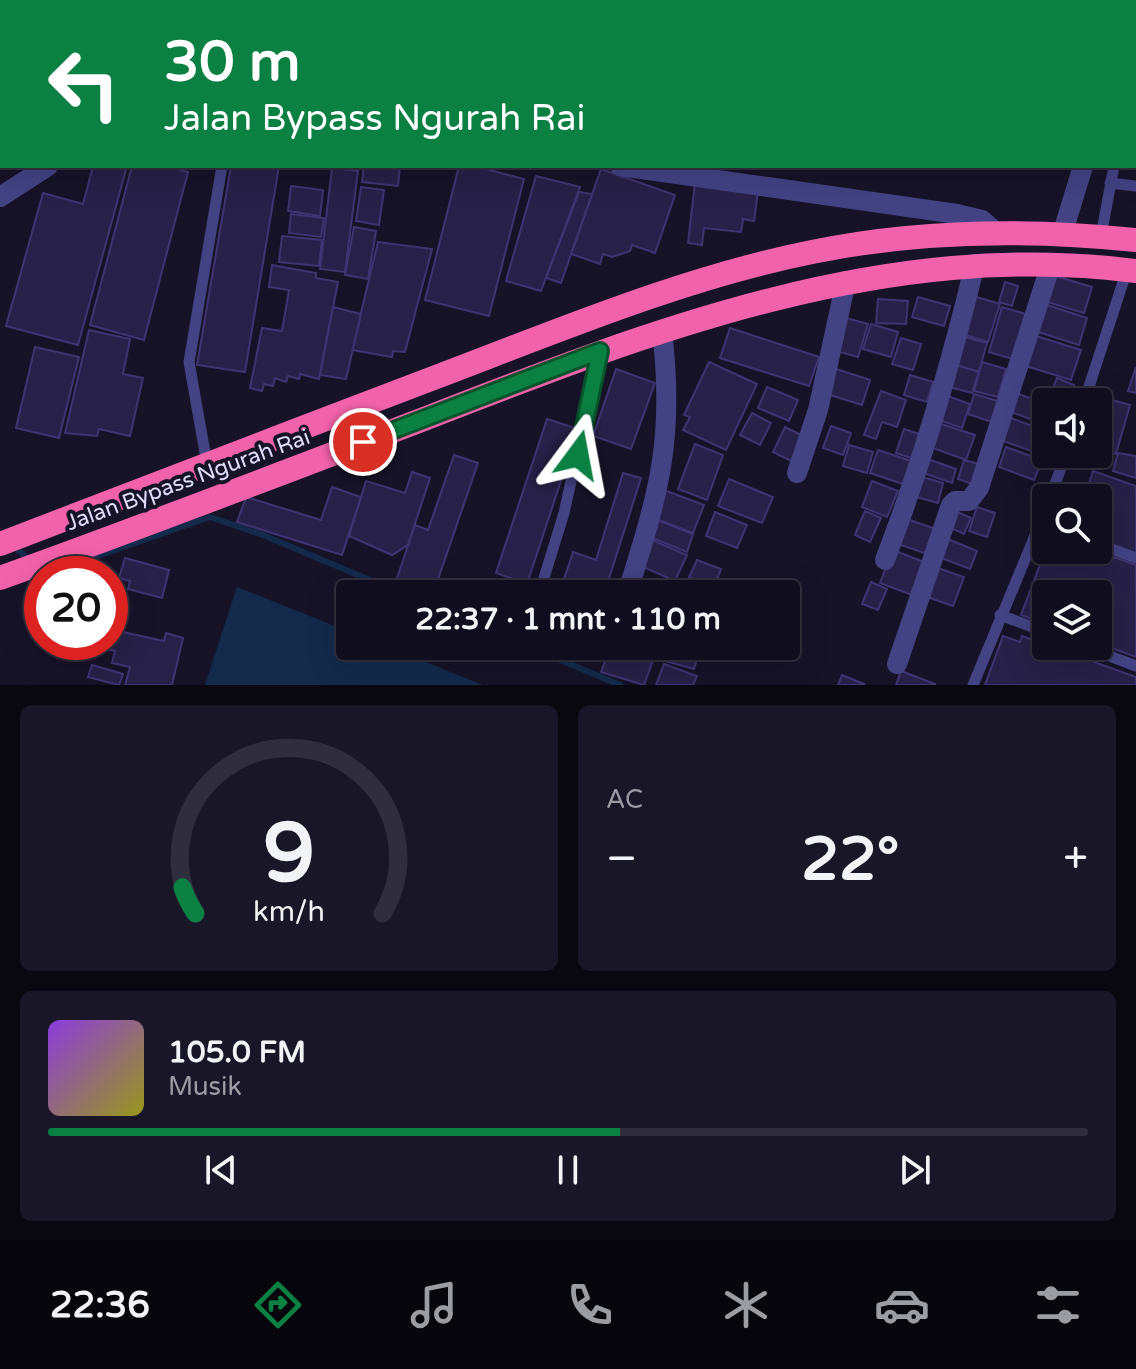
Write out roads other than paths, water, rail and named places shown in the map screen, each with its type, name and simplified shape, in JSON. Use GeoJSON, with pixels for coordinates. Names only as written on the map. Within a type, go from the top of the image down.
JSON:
{"type":"FeatureCollection","features":[{"type":"Feature","properties":{"kind":"highway","name":"Jalan Bypass Ngurah Rai"},"geometry":{"type":"LineString","coordinates":[[2,543],[552,334],[695,284],[810,252],[899,238],[997,233],[1136,240]]}},
{"type":"Feature","properties":{"kind":"highway","name":"Jalan Bypass Ngurah Rai"},"geometry":{"type":"LineString","coordinates":[[8,575],[600,351],[769,299],[846,281],[975,264],[1051,264],[1131,271]]}},
{"type":"Feature","properties":{"kind":"street"},"geometry":{"type":"LineString","coordinates":[[0,197],[45,168]]}},
{"type":"Feature","properties":{"kind":"street"},"geometry":{"type":"LineString","coordinates":[[634,168],[957,214],[982,220],[997,233]]}},
{"type":"Feature","properties":{"kind":"street"},"geometry":{"type":"LineString","coordinates":[[1062,235],[1082,168]]}},
{"type":"Feature","properties":{"kind":"street"},"geometry":{"type":"LineString","coordinates":[[885,560],[910,494],[956,343],[975,264]]}},
{"type":"Feature","properties":{"kind":"street"},"geometry":{"type":"LineString","coordinates":[[897,664],[951,505],[955,501],[969,501],[979,488],[1051,264]]}},
{"type":"Feature","properties":{"kind":"street"},"geometry":{"type":"LineString","coordinates":[[797,473],[818,410],[846,281]]}},
{"type":"Feature","properties":{"kind":"street"},"geometry":{"type":"LineString","coordinates":[[631,580],[657,499],[665,457],[669,388],[662,331]]}},
{"type":"Feature","properties":{"kind":"lane"},"geometry":{"type":"LineString","coordinates":[[207,464],[189,362],[222,168]]}},
{"type":"Feature","properties":{"kind":"lane"},"geometry":{"type":"LineString","coordinates":[[1101,236],[1114,168]]}},
{"type":"Feature","properties":{"kind":"lane"},"geometry":{"type":"LineString","coordinates":[[1110,183],[1136,186]]}},
{"type":"Feature","properties":{"kind":"lane"},"geometry":{"type":"LineString","coordinates":[[1089,388],[1131,271]]}},
{"type":"Feature","properties":{"kind":"lane"},"geometry":{"type":"LineString","coordinates":[[543,580],[564,513],[600,351]]}},
{"type":"Feature","properties":{"kind":"lane"},"geometry":{"type":"LineString","coordinates":[[973,685],[1000,615],[1032,549]]}},
{"type":"Feature","properties":{"kind":"lane"},"geometry":{"type":"LineString","coordinates":[[1112,549],[1136,558]]}},
{"type":"Feature","properties":{"kind":"lane"},"geometry":{"type":"LineString","coordinates":[[1000,615],[1032,627]]}},
{"type":"Feature","properties":{"kind":"lane"},"geometry":{"type":"LineString","coordinates":[[1112,657],[1136,666]]}},
{"type":"Feature","properties":{"kind":"water"},"geometry":{"type":"Polygon","coordinates":[[[237,587],[336,626],[336,660],[421,660],[483,685],[205,685],[237,587]]]}},
{"type":"Feature","properties":{"kind":"waterway"},"geometry":{"type":"LineString","coordinates":[[97,556],[210,517],[263,535],[370,580]]}},
{"type":"Feature","properties":{"kind":"waterway"},"geometry":{"type":"LineString","coordinates":[[12,545],[25,556]]}},
{"type":"Feature","properties":{"kind":"waterway"},"geometry":{"type":"LineString","coordinates":[[560,660],[620,685]]}}]}
